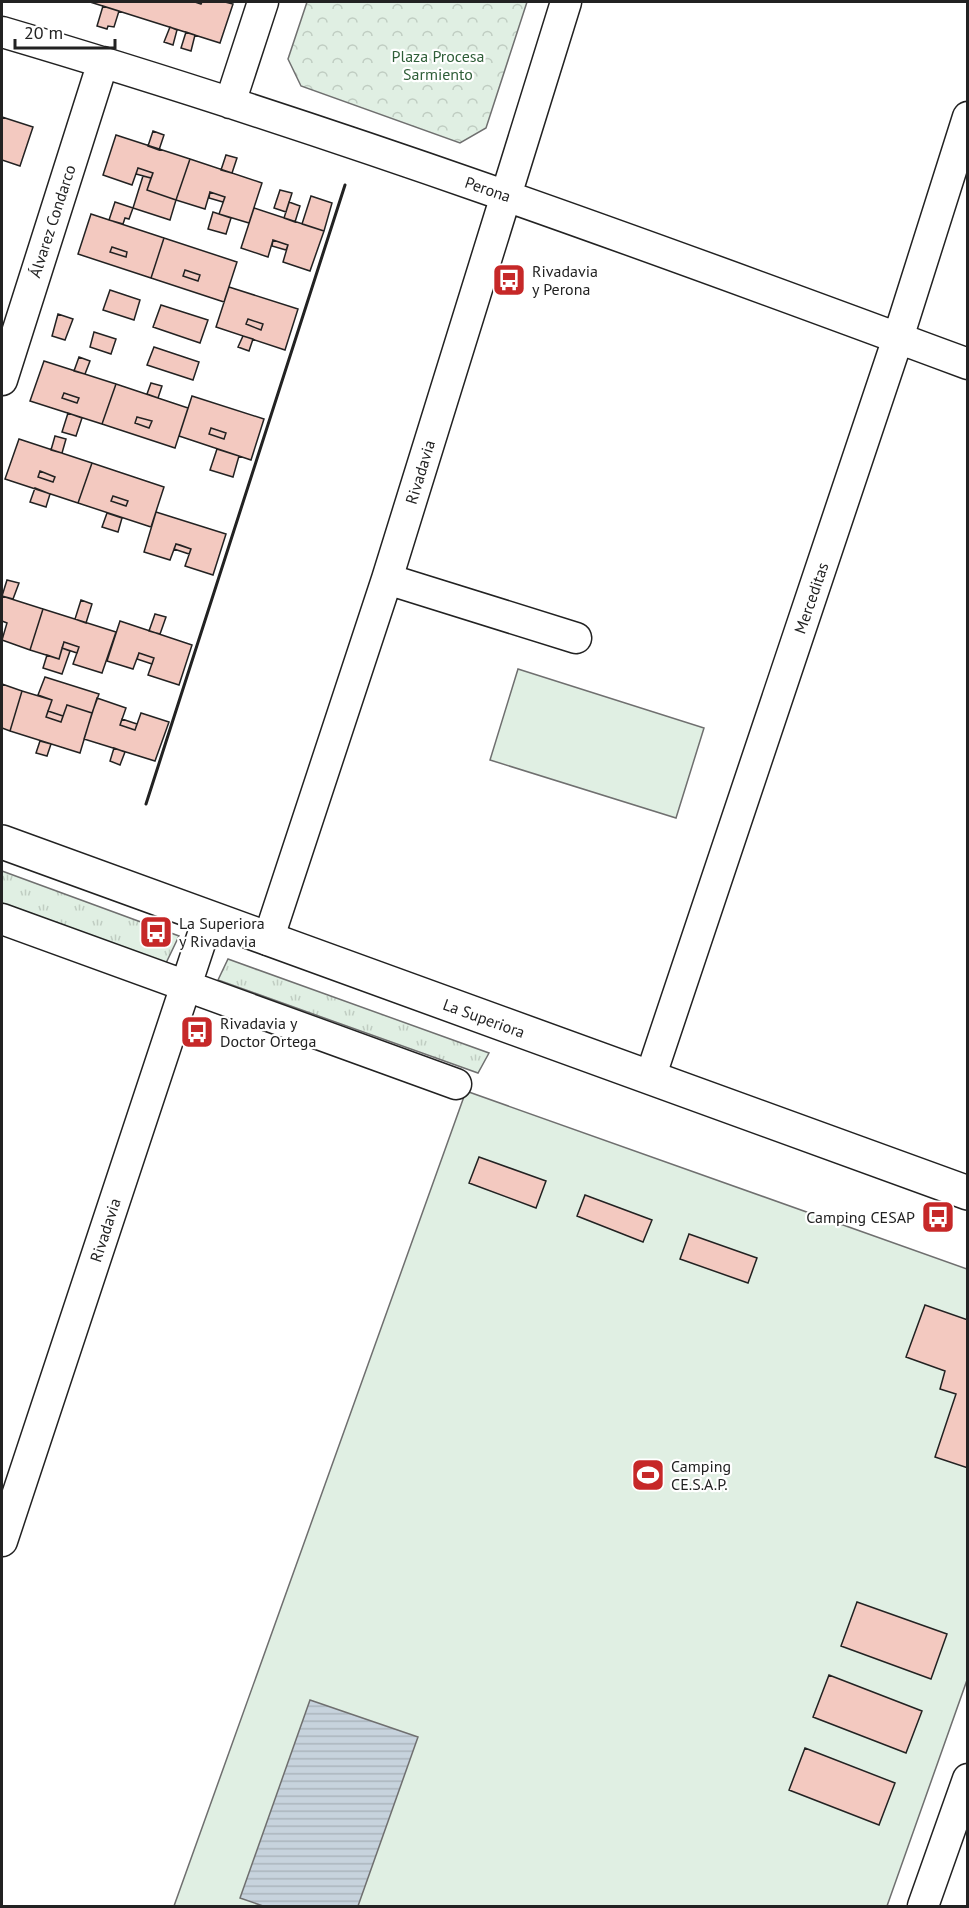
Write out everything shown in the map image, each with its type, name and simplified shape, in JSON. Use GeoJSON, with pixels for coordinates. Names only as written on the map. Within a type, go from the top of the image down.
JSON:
{"type":"FeatureCollection","features":[{"type":"Feature","properties":{"kind":"main road","name":"La Superiora"},"geometry":{"type":"LineString","coordinates":[[2,842],[208,919],[968,1193]]}},
{"type":"Feature","properties":{"kind":"street"},"geometry":{"type":"LineString","coordinates":[[230,103],[263,2]]}},
{"type":"Feature","properties":{"kind":"street","name":"Rivadavia"},"geometry":{"type":"LineString","coordinates":[[268,940],[387,579],[566,2]]}},
{"type":"Feature","properties":{"kind":"street","name":"Perona"},"geometry":{"type":"LineString","coordinates":[[2,32],[230,103],[506,195],[968,364]]}},
{"type":"Feature","properties":{"kind":"street","name":"Álvarez Condarco"},"geometry":{"type":"LineString","coordinates":[[2,380],[103,62]]}},
{"type":"Feature","properties":{"kind":"street","name":"Merceditas"},"geometry":{"type":"LineString","coordinates":[[650,1078],[898,338],[968,117]]}},
{"type":"Feature","properties":{"kind":"street"},"geometry":{"type":"LineString","coordinates":[[387,579],[576,638]]}},
{"type":"Feature","properties":{"kind":"street"},"geometry":{"type":"LineString","coordinates":[[2,919],[456,1083]]}},
{"type":"Feature","properties":{"kind":"street","name":"Rivadavia"},"geometry":{"type":"LineString","coordinates":[[2,1541],[7,1510],[208,919]]}},
{"type":"Feature","properties":{"kind":"street"},"geometry":{"type":"LineString","coordinates":[[923,1906],[968,1779]]}},
{"type":"Feature","properties":{"kind":"green space","name":"Plaza Procesa Sarmiento"},"geometry":{"type":"Polygon","coordinates":[[[307,2],[527,2],[486,128],[460,143],[301,86],[288,59],[307,2]]]}},
{"type":"Feature","properties":{"kind":"green space"},"geometry":{"type":"Polygon","coordinates":[[[518,669],[704,728],[676,818],[490,760],[518,669]]]}},
{"type":"Feature","properties":{"kind":"green space"},"geometry":{"type":"Polygon","coordinates":[[[2,871],[179,936],[166,963],[2,903],[2,871]]]}},
{"type":"Feature","properties":{"kind":"green space"},"geometry":{"type":"Polygon","coordinates":[[[228,959],[489,1053],[478,1073],[218,980],[228,959]]]}},
{"type":"Feature","properties":{"kind":"green space","name":"Camping CE.S.A.P."},"geometry":{"type":"Polygon","coordinates":[[[466,1091],[967,1269],[967,1680],[887,1906],[174,1906],[466,1091]]]}},
{"type":"Feature","properties":{"kind":"shaded area"},"geometry":{"type":"Polygon","coordinates":[[[310,1700],[418,1737],[358,1906],[263,1906],[240,1898],[310,1700]]]}},
{"type":"Feature","properties":{"kind":"building"},"geometry":{"type":"Polygon","coordinates":[[[90,2],[195,2],[201,4],[202,2],[225,2],[233,4],[220,43],[90,2]]]}},
{"type":"Feature","properties":{"kind":"building"},"geometry":{"type":"Polygon","coordinates":[[[103,6],[119,11],[114,27],[108,26],[107,29],[97,26],[103,6]]]}},
{"type":"Feature","properties":{"kind":"building"},"geometry":{"type":"Polygon","coordinates":[[[170,27],[177,30],[173,45],[164,42],[170,27]]]}},
{"type":"Feature","properties":{"kind":"building"},"geometry":{"type":"Polygon","coordinates":[[[186,32],[195,35],[191,51],[181,48],[186,32]]]}},
{"type":"Feature","properties":{"kind":"building"},"geometry":{"type":"Polygon","coordinates":[[[2,117],[33,127],[20,166],[2,160],[2,117]]]}},
{"type":"Feature","properties":{"kind":"building"},"geometry":{"type":"Polygon","coordinates":[[[153,131],[164,135],[159,150],[148,146],[153,131]]]}},
{"type":"Feature","properties":{"kind":"building"},"geometry":{"type":"Polygon","coordinates":[[[116,135],[190,159],[176,200],[147,190],[153,173],[138,168],[132,185],[103,175],[116,135]]]}},
{"type":"Feature","properties":{"kind":"building"},"geometry":{"type":"Polygon","coordinates":[[[226,155],[237,158],[232,173],[221,170],[226,155]]]}},
{"type":"Feature","properties":{"kind":"building"},"geometry":{"type":"Polygon","coordinates":[[[190,159],[262,183],[249,223],[219,214],[225,197],[210,192],[205,209],[176,200],[190,159]]]}},
{"type":"Feature","properties":{"kind":"building"},"geometry":{"type":"Polygon","coordinates":[[[138,168],[153,173],[151,178],[136,174],[138,168]]]}},
{"type":"Feature","properties":{"kind":"building"},"geometry":{"type":"Polygon","coordinates":[[[143,176],[151,178],[147,190],[176,200],[170,220],[133,208],[143,176]]]}},
{"type":"Feature","properties":{"kind":"building"},"geometry":{"type":"Polygon","coordinates":[[[280,190],[292,193],[286,212],[274,208],[280,190]]]}},
{"type":"Feature","properties":{"kind":"building"},"geometry":{"type":"Polygon","coordinates":[[[210,192],[225,197],[223,202],[209,198],[210,192]]]}},
{"type":"Feature","properties":{"kind":"building"},"geometry":{"type":"Polygon","coordinates":[[[311,196],[332,203],[324,231],[302,224],[311,196]]]}},
{"type":"Feature","properties":{"kind":"building"},"geometry":{"type":"Polygon","coordinates":[[[115,202],[133,208],[129,219],[125,218],[123,224],[109,220],[115,202]]]}},
{"type":"Feature","properties":{"kind":"building"},"geometry":{"type":"Polygon","coordinates":[[[289,202],[300,206],[295,222],[284,218],[289,202]]]}},
{"type":"Feature","properties":{"kind":"building"},"geometry":{"type":"Polygon","coordinates":[[[254,208],[324,231],[310,271],[283,262],[288,245],[273,240],[268,257],[241,248],[254,208]]]}},
{"type":"Feature","properties":{"kind":"building"},"geometry":{"type":"Polygon","coordinates":[[[213,212],[231,218],[226,234],[208,229],[213,212]]]}},
{"type":"Feature","properties":{"kind":"building"},"geometry":{"type":"Polygon","coordinates":[[[91,214],[164,238],[151,278],[78,254],[91,214]],[[112,247],[110,252],[126,257],[127,252],[112,247]]]}},
{"type":"Feature","properties":{"kind":"building"},"geometry":{"type":"Polygon","coordinates":[[[164,238],[237,262],[224,302],[151,278],[164,238]],[[185,270],[183,276],[198,281],[200,275],[185,270]]]}},
{"type":"Feature","properties":{"kind":"building"},"geometry":{"type":"Polygon","coordinates":[[[273,240],[288,245],[286,250],[272,246],[273,240]]]}},
{"type":"Feature","properties":{"kind":"building"},"geometry":{"type":"Polygon","coordinates":[[[112,247],[127,252],[126,257],[110,252],[112,247]]]}},
{"type":"Feature","properties":{"kind":"building"},"geometry":{"type":"Polygon","coordinates":[[[185,270],[200,275],[198,281],[183,276],[185,270]]]}},
{"type":"Feature","properties":{"kind":"building"},"geometry":{"type":"Polygon","coordinates":[[[229,287],[298,309],[285,350],[216,327],[229,287]],[[248,319],[246,324],[261,330],[263,324],[248,319]]]}},
{"type":"Feature","properties":{"kind":"building"},"geometry":{"type":"Polygon","coordinates":[[[110,290],[140,300],[134,320],[103,310],[110,290]]]}},
{"type":"Feature","properties":{"kind":"building"},"geometry":{"type":"Polygon","coordinates":[[[161,305],[208,320],[200,343],[153,327],[161,305]]]}},
{"type":"Feature","properties":{"kind":"building"},"geometry":{"type":"Polygon","coordinates":[[[58,314],[73,319],[65,340],[52,336],[58,314]]]}},
{"type":"Feature","properties":{"kind":"building"},"geometry":{"type":"Polygon","coordinates":[[[248,319],[263,324],[261,330],[246,324],[248,319]]]}},
{"type":"Feature","properties":{"kind":"building"},"geometry":{"type":"Polygon","coordinates":[[[94,332],[116,339],[111,354],[90,347],[94,332]]]}},
{"type":"Feature","properties":{"kind":"building"},"geometry":{"type":"Polygon","coordinates":[[[243,336],[253,339],[249,351],[238,347],[243,336]]]}},
{"type":"Feature","properties":{"kind":"building"},"geometry":{"type":"Polygon","coordinates":[[[154,347],[199,362],[193,380],[147,365],[154,347]]]}},
{"type":"Feature","properties":{"kind":"building"},"geometry":{"type":"Polygon","coordinates":[[[79,357],[90,361],[85,374],[74,371],[79,357]]]}},
{"type":"Feature","properties":{"kind":"building"},"geometry":{"type":"Polygon","coordinates":[[[44,361],[116,384],[102,424],[30,401],[44,361]],[[64,393],[62,398],[77,403],[79,398],[64,393]]]}},
{"type":"Feature","properties":{"kind":"building"},"geometry":{"type":"Polygon","coordinates":[[[151,383],[162,386],[158,398],[147,394],[151,383]]]}},
{"type":"Feature","properties":{"kind":"building"},"geometry":{"type":"Polygon","coordinates":[[[116,384],[188,408],[175,448],[102,424],[116,384]],[[137,417],[135,423],[149,428],[152,421],[137,417]]]}},
{"type":"Feature","properties":{"kind":"building"},"geometry":{"type":"Polygon","coordinates":[[[64,393],[79,398],[77,403],[62,398],[64,393]]]}},
{"type":"Feature","properties":{"kind":"building"},"geometry":{"type":"Polygon","coordinates":[[[192,396],[264,419],[251,460],[179,436],[192,396]],[[211,428],[209,434],[224,439],[226,433],[211,428]]]}},
{"type":"Feature","properties":{"kind":"building"},"geometry":{"type":"Polygon","coordinates":[[[68,413],[82,418],[76,436],[62,432],[68,413]]]}},
{"type":"Feature","properties":{"kind":"building"},"geometry":{"type":"Polygon","coordinates":[[[137,417],[152,421],[149,428],[135,423],[137,417]]]}},
{"type":"Feature","properties":{"kind":"building"},"geometry":{"type":"Polygon","coordinates":[[[211,428],[226,433],[224,439],[209,434],[211,428]]]}},
{"type":"Feature","properties":{"kind":"building"},"geometry":{"type":"Polygon","coordinates":[[[55,436],[66,439],[62,453],[51,450],[55,436]]]}},
{"type":"Feature","properties":{"kind":"building"},"geometry":{"type":"Polygon","coordinates":[[[19,439],[92,463],[78,503],[5,479],[19,439]],[[40,471],[38,477],[53,482],[55,477],[40,471]]]}},
{"type":"Feature","properties":{"kind":"building"},"geometry":{"type":"Polygon","coordinates":[[[217,449],[239,456],[233,477],[210,470],[217,449]]]}},
{"type":"Feature","properties":{"kind":"building"},"geometry":{"type":"Polygon","coordinates":[[[92,463],[164,487],[151,527],[78,503],[92,463]],[[113,496],[111,501],[126,506],[128,501],[113,496]]]}},
{"type":"Feature","properties":{"kind":"building"},"geometry":{"type":"Polygon","coordinates":[[[40,471],[55,477],[53,482],[38,477],[40,471]]]}},
{"type":"Feature","properties":{"kind":"building"},"geometry":{"type":"Polygon","coordinates":[[[35,488],[50,494],[46,507],[30,502],[35,488]]]}},
{"type":"Feature","properties":{"kind":"building"},"geometry":{"type":"Polygon","coordinates":[[[113,496],[128,501],[126,506],[111,501],[113,496]]]}},
{"type":"Feature","properties":{"kind":"building"},"geometry":{"type":"Polygon","coordinates":[[[156,512],[226,534],[213,575],[185,566],[191,549],[180,545],[176,544],[170,560],[144,552],[156,512]]]}},
{"type":"Feature","properties":{"kind":"building"},"geometry":{"type":"Polygon","coordinates":[[[107,513],[122,518],[118,532],[102,527],[107,513]]]}},
{"type":"Feature","properties":{"kind":"building"},"geometry":{"type":"Polygon","coordinates":[[[176,544],[191,549],[189,554],[174,549],[176,544]]]}},
{"type":"Feature","properties":{"kind":"building"},"geometry":{"type":"Polygon","coordinates":[[[7,580],[19,583],[13,599],[2,596],[7,580]]]}},
{"type":"Feature","properties":{"kind":"building"},"geometry":{"type":"Polygon","coordinates":[[[2,596],[43,609],[30,650],[2,640],[7,623],[2,621],[2,596]]]}},
{"type":"Feature","properties":{"kind":"building"},"geometry":{"type":"Polygon","coordinates":[[[81,600],[92,604],[86,623],[75,619],[81,600]]]}},
{"type":"Feature","properties":{"kind":"building"},"geometry":{"type":"Polygon","coordinates":[[[43,609],[116,632],[102,673],[73,664],[79,647],[64,642],[59,659],[30,650],[43,609]]]}},
{"type":"Feature","properties":{"kind":"building"},"geometry":{"type":"Polygon","coordinates":[[[155,614],[166,617],[160,634],[149,631],[155,614]]]}},
{"type":"Feature","properties":{"kind":"building"},"geometry":{"type":"Polygon","coordinates":[[[120,621],[192,645],[179,685],[148,675],[154,658],[139,653],[133,669],[107,661],[120,621]]]}},
{"type":"Feature","properties":{"kind":"building"},"geometry":{"type":"Polygon","coordinates":[[[64,642],[79,647],[77,653],[62,648],[64,642]]]}},
{"type":"Feature","properties":{"kind":"building"},"geometry":{"type":"Polygon","coordinates":[[[62,648],[70,651],[62,674],[43,668],[47,655],[59,659],[62,648]]]}},
{"type":"Feature","properties":{"kind":"building"},"geometry":{"type":"Polygon","coordinates":[[[139,653],[154,658],[152,664],[137,659],[139,653]]]}},
{"type":"Feature","properties":{"kind":"building"},"geometry":{"type":"Polygon","coordinates":[[[45,677],[99,694],[92,713],[67,705],[63,716],[48,711],[52,700],[38,695],[45,677]]]}},
{"type":"Feature","properties":{"kind":"building"},"geometry":{"type":"Polygon","coordinates":[[[2,684],[22,691],[10,731],[2,728],[2,684]]]}},
{"type":"Feature","properties":{"kind":"building"},"geometry":{"type":"Polygon","coordinates":[[[22,691],[52,700],[46,717],[61,722],[67,705],[92,713],[80,753],[10,731],[22,691]]]}},
{"type":"Feature","properties":{"kind":"building"},"geometry":{"type":"Polygon","coordinates":[[[97,698],[126,708],[120,725],[135,730],[141,713],[169,722],[155,761],[84,739],[97,698]]]}},
{"type":"Feature","properties":{"kind":"building"},"geometry":{"type":"Polygon","coordinates":[[[48,711],[63,716],[61,722],[46,717],[48,711]]]}},
{"type":"Feature","properties":{"kind":"building"},"geometry":{"type":"Polygon","coordinates":[[[122,719],[137,724],[135,730],[120,725],[122,719]]]}},
{"type":"Feature","properties":{"kind":"building"},"geometry":{"type":"Polygon","coordinates":[[[40,741],[51,744],[47,756],[36,753],[40,741]]]}},
{"type":"Feature","properties":{"kind":"building"},"geometry":{"type":"Polygon","coordinates":[[[114,748],[125,752],[120,765],[110,761],[114,748]]]}},
{"type":"Feature","properties":{"kind":"building"},"geometry":{"type":"Polygon","coordinates":[[[479,1157],[546,1181],[536,1208],[469,1183],[479,1157]]]}},
{"type":"Feature","properties":{"kind":"building"},"geometry":{"type":"Polygon","coordinates":[[[585,1195],[652,1220],[643,1242],[577,1216],[585,1195]]]}},
{"type":"Feature","properties":{"kind":"building"},"geometry":{"type":"Polygon","coordinates":[[[689,1234],[757,1258],[748,1283],[680,1259],[689,1234]]]}},
{"type":"Feature","properties":{"kind":"building"},"geometry":{"type":"Polygon","coordinates":[[[925,1305],[968,1320],[968,1468],[935,1457],[956,1394],[940,1389],[945,1371],[906,1357],[925,1305]]]}},
{"type":"Feature","properties":{"kind":"building"},"geometry":{"type":"Polygon","coordinates":[[[857,1602],[947,1634],[931,1679],[841,1646],[857,1602]]]}},
{"type":"Feature","properties":{"kind":"building"},"geometry":{"type":"Polygon","coordinates":[[[829,1675],[922,1711],[906,1753],[813,1717],[829,1675]]]}},
{"type":"Feature","properties":{"kind":"building"},"geometry":{"type":"Polygon","coordinates":[[[805,1748],[895,1783],[879,1825],[789,1790],[805,1748]]]}},
{"type":"Feature","properties":{"kind":"wall"},"geometry":{"type":"LineString","coordinates":[[146,804],[345,185]]}},
{"type":"Feature","properties":{"kind":"place","name":"Rivadavia y Perona"},"geometry":{"type":"Point","coordinates":[509,280]}},
{"type":"Feature","properties":{"kind":"place","name":"La Superiora y Rivadavia"},"geometry":{"type":"Point","coordinates":[156,932]}},
{"type":"Feature","properties":{"kind":"place","name":"Rivadavia y Doctor Ortega"},"geometry":{"type":"Point","coordinates":[197,1032]}},
{"type":"Feature","properties":{"kind":"place","name":"Camping CESAP"},"geometry":{"type":"Point","coordinates":[938,1217]}},
{"type":"Feature","properties":{"kind":"place","name":"Camping CE.S.A.P."},"geometry":{"type":"Point","coordinates":[648,1475]}}]}
